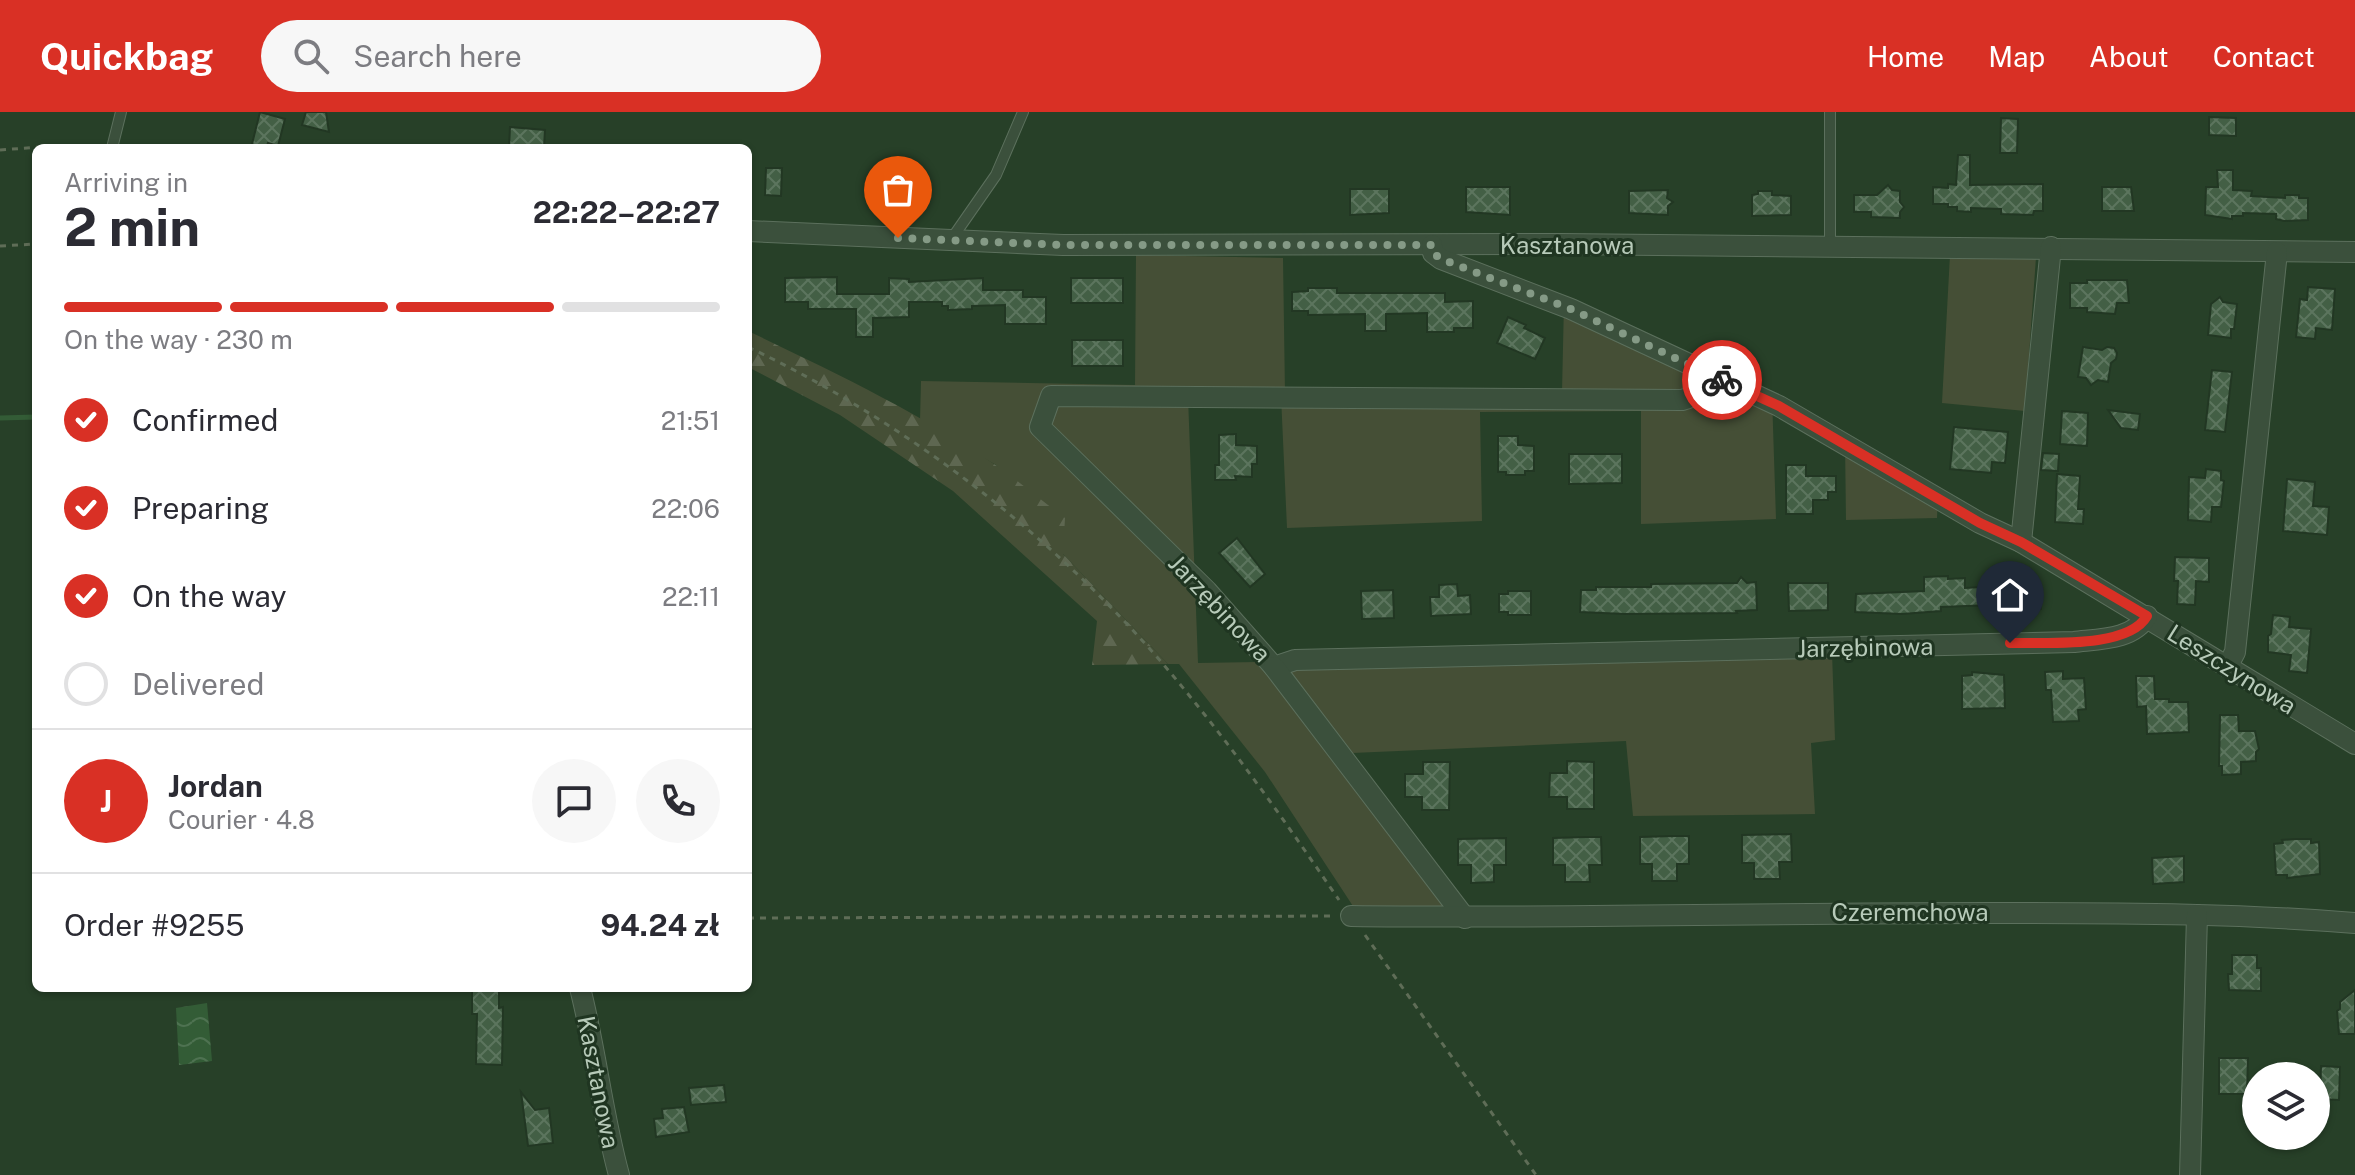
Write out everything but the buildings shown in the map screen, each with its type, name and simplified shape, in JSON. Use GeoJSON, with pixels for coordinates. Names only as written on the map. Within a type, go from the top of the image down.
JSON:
{"type":"FeatureCollection","features":[{"type":"Feature","properties":{"kind":"street","name":"Kasztanowa"},"geometry":{"type":"LineString","coordinates":[[752,231],[1063,245],[2051,247],[2355,252]]}},
{"type":"Feature","properties":{"kind":"street","name":"Leszczynowa"},"geometry":{"type":"LineString","coordinates":[[1432,245],[1433,253],[1441,259],[1571,309],[1779,406],[1980,523],[2021,542],[2355,744]]}},
{"type":"Feature","properties":{"kind":"street"},"geometry":{"type":"LineString","coordinates":[[2021,542],[2051,247]]}},
{"type":"Feature","properties":{"kind":"street"},"geometry":{"type":"LineString","coordinates":[[2227,667],[2235,652],[2277,252]]}},
{"type":"Feature","properties":{"kind":"street","name":"Jarzębinowa"},"geometry":{"type":"LineString","coordinates":[[1713,376],[1708,386],[1695,396],[1682,400],[1051,396],[1040,427],[1207,591],[1274,667],[1295,660],[2074,642],[2131,632],[2147,616]]}},
{"type":"Feature","properties":{"kind":"street"},"geometry":{"type":"LineString","coordinates":[[1274,667],[1465,918]]}},
{"type":"Feature","properties":{"kind":"street","name":"Czeremchowa"},"geometry":{"type":"LineString","coordinates":[[1351,916],[1465,918],[1816,912],[2197,915],[2355,923]]}},
{"type":"Feature","properties":{"kind":"street"},"geometry":{"type":"LineString","coordinates":[[2190,1175],[2197,915]]}},
{"type":"Feature","properties":{"kind":"street","name":"Kasztanowa"},"geometry":{"type":"LineString","coordinates":[[581,992],[592,1035],[607,1133],[619,1175]]}},
{"type":"Feature","properties":{"kind":"lane"},"geometry":{"type":"LineString","coordinates":[[113,144],[121,112]]}},
{"type":"Feature","properties":{"kind":"lane"},"geometry":{"type":"LineString","coordinates":[[954,241],[955,234],[996,175],[1023,112]]}},
{"type":"Feature","properties":{"kind":"lane"},"geometry":{"type":"LineString","coordinates":[[1830,112],[1830,246]]}},
{"type":"Feature","properties":{"kind":"path"},"geometry":{"type":"LineString","coordinates":[[0,150],[32,148]]}},
{"type":"Feature","properties":{"kind":"path"},"geometry":{"type":"LineString","coordinates":[[0,246],[32,244]]}},
{"type":"Feature","properties":{"kind":"path"},"geometry":{"type":"LineString","coordinates":[[752,349],[836,393],[969,483],[1053,551],[1139,638],[1188,694],[1286,824],[1536,1175]]}},
{"type":"Feature","properties":{"kind":"path"},"geometry":{"type":"LineString","coordinates":[[752,918],[1351,916]]}},
{"type":"Feature","properties":{"kind":"green space"},"geometry":{"type":"Polygon","coordinates":[[[1136,255],[1283,258],[1285,394],[1562,392],[1564,302],[1772,396],[1776,519],[1641,524],[1641,411],[1480,412],[1482,521],[1287,528],[1281,396],[1188,397],[1198,663],[1832,652],[1835,740],[1811,743],[1815,814],[1633,816],[1626,741],[1329,754],[1456,923],[1366,926],[1265,772],[1179,664],[1168,664],[1063,554],[996,465],[920,421],[921,381],[1135,385],[1136,255]]]}},
{"type":"Feature","properties":{"kind":"green space"},"geometry":{"type":"Polygon","coordinates":[[[1950,255],[2036,257],[2025,411],[1942,403],[1950,255]]]}},
{"type":"Feature","properties":{"kind":"green space"},"geometry":{"type":"Polygon","coordinates":[[[752,333],[937,428],[997,466],[1065,518],[1063,554],[1168,664],[1092,665],[1097,621],[953,491],[840,415],[752,369],[752,333]]]}},
{"type":"Feature","properties":{"kind":"green space"},"geometry":{"type":"Polygon","coordinates":[[[1845,441],[1938,494],[1937,518],[1846,520],[1845,441]]]}},
{"type":"Feature","properties":{"kind":"water"},"geometry":{"type":"Polygon","coordinates":[[[207,1003],[212,1061],[179,1065],[176,1008],[207,1003]]]}},
{"type":"Feature","properties":{"kind":"waterway"},"geometry":{"type":"LineString","coordinates":[[0,418],[32,417]]}},
{"type":"Feature","properties":{"kind":"way so far"},"geometry":{"type":"LineString","coordinates":[[898,238],[1063,245],[1432,245],[1433,253],[1441,259],[1571,309],[1722,380]]}},
{"type":"Feature","properties":{"kind":"route"},"geometry":{"type":"LineString","coordinates":[[1722,380],[1779,406],[2147,616],[2131,632],[2105,638],[2010,643]]}}]}
